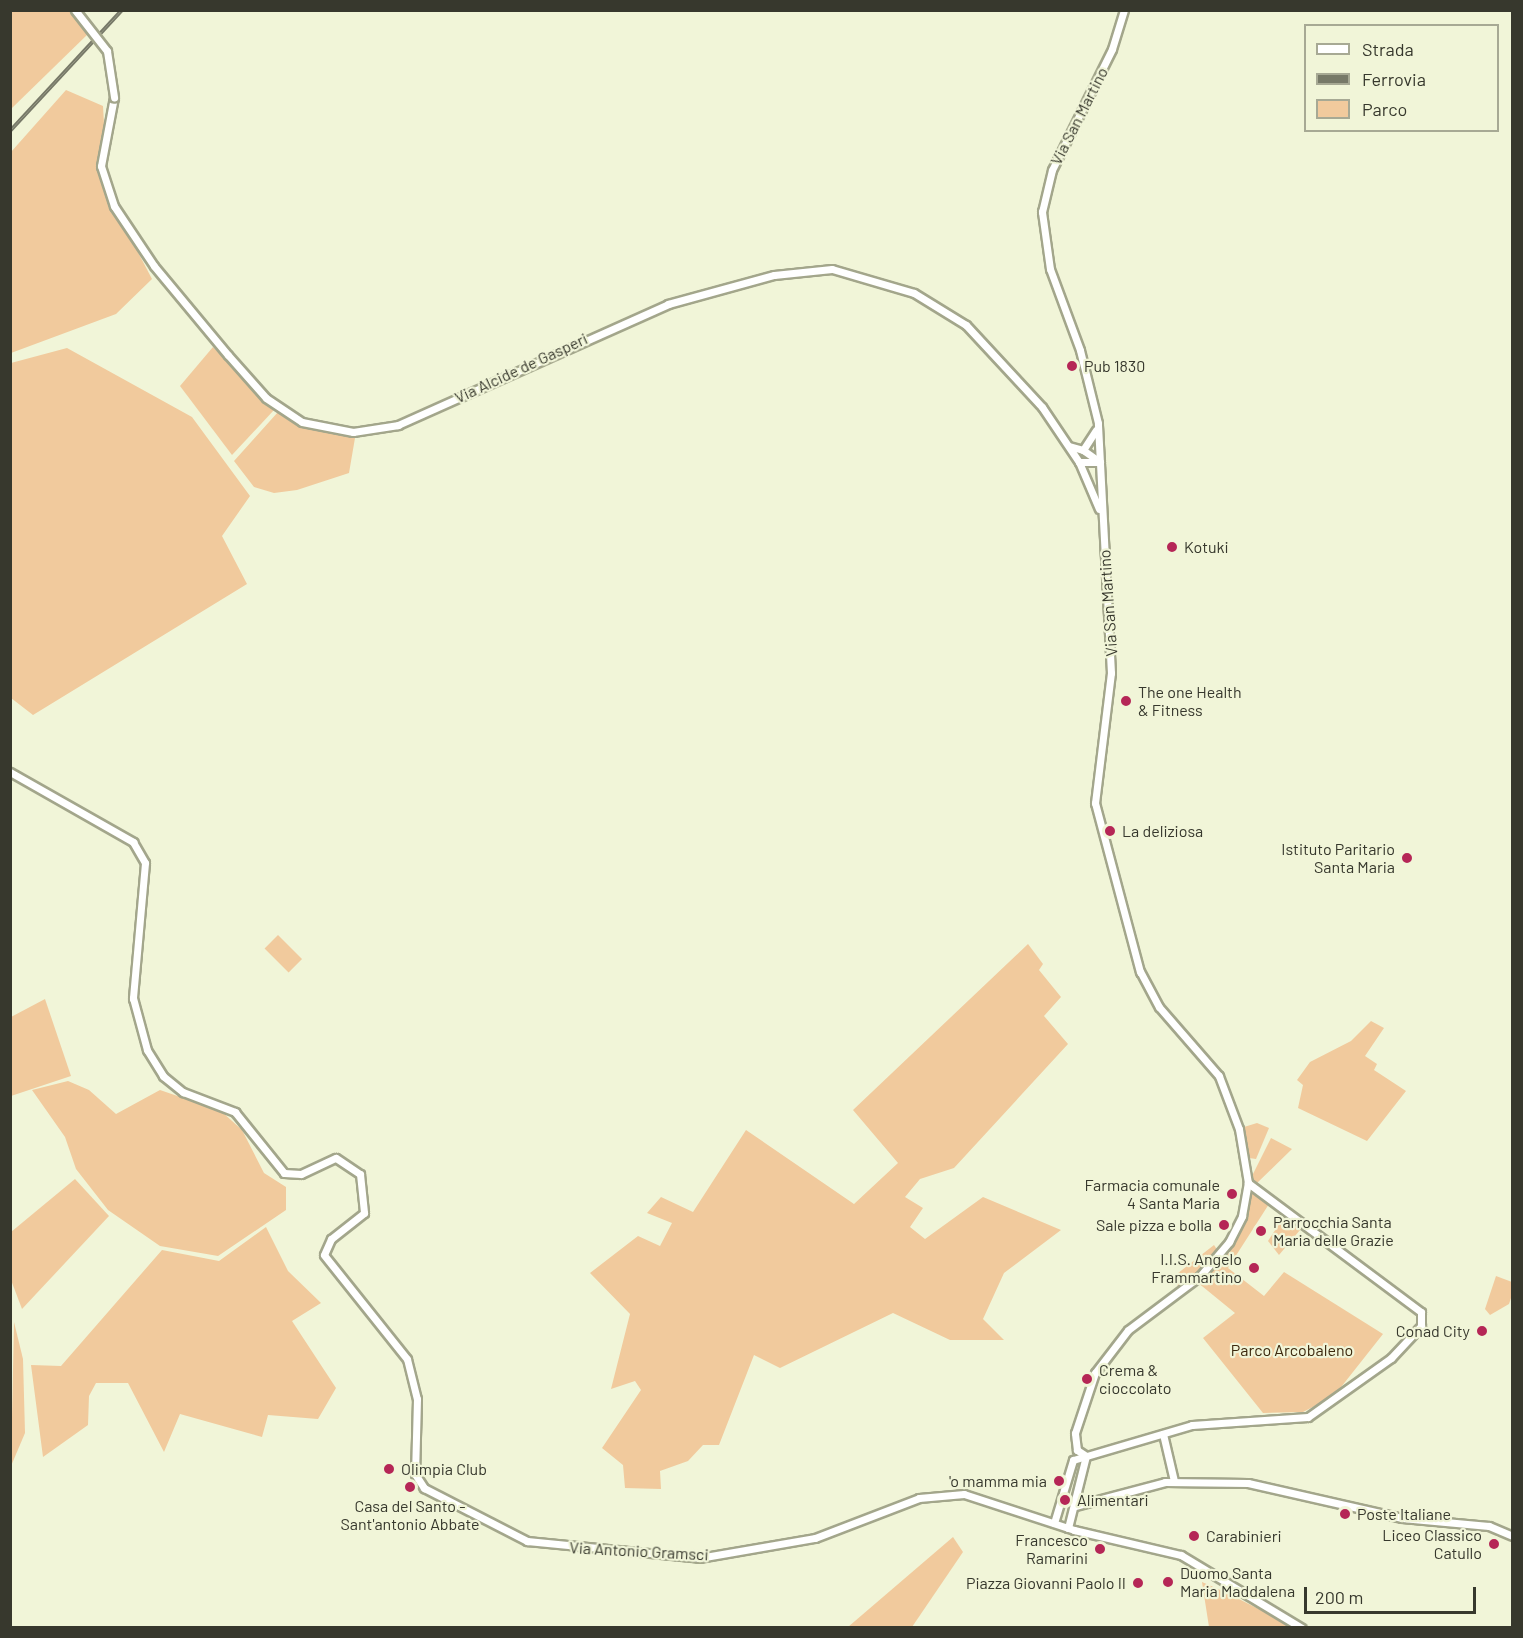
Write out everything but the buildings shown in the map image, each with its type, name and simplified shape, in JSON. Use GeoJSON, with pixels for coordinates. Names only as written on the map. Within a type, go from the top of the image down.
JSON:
{"type":"FeatureCollection","features":[{"type":"Feature","properties":{"kind":"street","name":"Via Alcide de Gasperi"},"geometry":{"type":"LineString","coordinates":[[75,10],[107,51],[114,97],[101,170],[114,206],[160,274],[266,398],[312,426],[353,432],[398,425],[662,307],[760,278],[819,269],[883,282],[948,312],[1012,372],[1068,445],[1079,462],[1102,517]]}},
{"type":"Feature","properties":{"kind":"street","name":"Via San Martino"},"geometry":{"type":"LineString","coordinates":[[1086,1456],[1076,1448],[1076,1430],[1103,1361],[1128,1330],[1200,1276],[1229,1242],[1244,1211],[1248,1183],[1239,1129],[1216,1071],[1159,1007],[1143,980],[1100,830],[1095,780],[1109,716],[1111,673],[1097,419],[1080,350],[1050,269],[1042,212],[1050,175],[1112,49],[1124,10]]}},
{"type":"Feature","properties":{"kind":"street"},"geometry":{"type":"LineString","coordinates":[[1083,450],[1095,436],[1097,419]]}},
{"type":"Feature","properties":{"kind":"street"},"geometry":{"type":"LineString","coordinates":[[1068,445],[1083,450],[1100,462]]}},
{"type":"Feature","properties":{"kind":"street"},"geometry":{"type":"LineString","coordinates":[[1079,462],[1100,462]]}},
{"type":"Feature","properties":{"kind":"street","name":"Via Antonio Gramsci"},"geometry":{"type":"LineString","coordinates":[[10,772],[133,842],[145,863],[133,998],[159,1072],[183,1092],[235,1112],[284,1173],[301,1174],[329,1158],[350,1162],[363,1181],[366,1209],[331,1239],[324,1255],[407,1359],[417,1399],[416,1474],[424,1488],[527,1541],[699,1558],[815,1538],[916,1499],[946,1493],[1068,1528],[1186,1557],[1302,1628]]}},
{"type":"Feature","properties":{"kind":"street"},"geometry":{"type":"LineString","coordinates":[[1054,1523],[1070,1463],[1086,1456],[1205,1424],[1308,1417],[1391,1358],[1421,1326],[1421,1311],[1248,1183]]}},
{"type":"Feature","properties":{"kind":"street"},"geometry":{"type":"LineString","coordinates":[[1163,1434],[1174,1481]]}},
{"type":"Feature","properties":{"kind":"street"},"geometry":{"type":"LineString","coordinates":[[1068,1528],[1086,1456]]}},
{"type":"Feature","properties":{"kind":"street"},"geometry":{"type":"LineString","coordinates":[[1075,1506],[1174,1481],[1253,1484],[1402,1518],[1489,1526],[1512,1536]]}},
{"type":"Feature","properties":{"kind":"green space"},"geometry":{"type":"Polygon","coordinates":[[[11,11],[69,11],[89,33],[11,109],[11,11]]]}},
{"type":"Feature","properties":{"kind":"green space"},"geometry":{"type":"Polygon","coordinates":[[[66,90],[103,106],[108,195],[152,279],[116,314],[11,353],[11,152],[66,90]]]}},
{"type":"Feature","properties":{"kind":"green space"},"geometry":{"type":"Polygon","coordinates":[[[213,347],[274,410],[232,455],[180,386],[213,347]]]}},
{"type":"Feature","properties":{"kind":"green space"},"geometry":{"type":"Polygon","coordinates":[[[67,348],[192,417],[250,496],[222,536],[247,584],[33,715],[11,698],[11,363],[67,348]]]}},
{"type":"Feature","properties":{"kind":"green space"},"geometry":{"type":"Polygon","coordinates":[[[278,412],[298,426],[355,438],[349,473],[297,490],[274,493],[254,487],[234,461],[278,412]]]}},
{"type":"Feature","properties":{"kind":"green space"},"geometry":{"type":"Polygon","coordinates":[[[278,935],[302,959],[289,972],[265,948],[278,935]]]}},
{"type":"Feature","properties":{"kind":"green space"},"geometry":{"type":"Polygon","coordinates":[[[1028,944],[1043,964],[1039,970],[1061,997],[1044,1016],[1068,1044],[954,1168],[920,1179],[905,1197],[923,1208],[910,1227],[925,1239],[983,1197],[1061,1230],[1004,1273],[983,1319],[1004,1340],[950,1340],[893,1313],[780,1368],[754,1355],[719,1445],[703,1445],[688,1461],[660,1471],[661,1489],[625,1488],[623,1465],[602,1448],[641,1390],[635,1381],[611,1389],[630,1314],[590,1273],[638,1236],[660,1246],[672,1223],[647,1213],[661,1197],[693,1212],[746,1130],[854,1204],[898,1163],[853,1110],[1028,944]]]}},
{"type":"Feature","properties":{"kind":"green space"},"geometry":{"type":"Polygon","coordinates":[[[45,999],[71,1076],[11,1096],[11,1017],[45,999]]]}},
{"type":"Feature","properties":{"kind":"green space"},"geometry":{"type":"Polygon","coordinates":[[[1371,1021],[1384,1028],[1365,1056],[1377,1064],[1374,1070],[1406,1091],[1367,1141],[1298,1108],[1303,1085],[1297,1080],[1310,1062],[1351,1041],[1371,1021]]]}},
{"type":"Feature","properties":{"kind":"green space"},"geometry":{"type":"Polygon","coordinates":[[[68,1081],[89,1090],[116,1114],[160,1090],[221,1111],[242,1130],[264,1173],[286,1187],[286,1210],[218,1256],[160,1246],[108,1210],[76,1169],[65,1137],[32,1090],[68,1081]]]}},
{"type":"Feature","properties":{"kind":"green space"},"geometry":{"type":"Polygon","coordinates":[[[1257,1123],[1269,1128],[1256,1159],[1249,1158],[1244,1127],[1257,1123]]]}},
{"type":"Feature","properties":{"kind":"green space","name":"Parco Arcobaleno"},"geometry":{"type":"Polygon","coordinates":[[[1271,1138],[1292,1149],[1255,1185],[1251,1182],[1269,1204],[1228,1268],[1264,1296],[1284,1272],[1383,1334],[1334,1396],[1303,1412],[1263,1413],[1203,1338],[1235,1313],[1197,1282],[1242,1222],[1250,1180],[1271,1138]]]}},
{"type":"Feature","properties":{"kind":"green space"},"geometry":{"type":"Polygon","coordinates":[[[75,1179],[109,1216],[22,1309],[11,1280],[11,1232],[75,1179]]]}},
{"type":"Feature","properties":{"kind":"green space"},"geometry":{"type":"Polygon","coordinates":[[[1283,1218],[1300,1230],[1279,1255],[1268,1241],[1283,1218]]]}},
{"type":"Feature","properties":{"kind":"green space"},"geometry":{"type":"Polygon","coordinates":[[[266,1227],[288,1271],[321,1303],[292,1321],[336,1388],[318,1419],[268,1415],[262,1437],[180,1414],[164,1452],[128,1383],[96,1383],[89,1396],[88,1425],[43,1457],[31,1365],[61,1366],[162,1250],[219,1261],[266,1227]]]}},
{"type":"Feature","properties":{"kind":"green space"},"geometry":{"type":"Polygon","coordinates":[[[1214,1245],[1218,1251],[1180,1290],[1173,1277],[1214,1245]]]}},
{"type":"Feature","properties":{"kind":"green space"},"geometry":{"type":"Polygon","coordinates":[[[1496,1276],[1512,1282],[1512,1295],[1509,1304],[1490,1315],[1485,1309],[1496,1276]]]}},
{"type":"Feature","properties":{"kind":"green space"},"geometry":{"type":"Polygon","coordinates":[[[14,1322],[23,1359],[25,1433],[11,1466],[14,1322]]]}},
{"type":"Feature","properties":{"kind":"green space"},"geometry":{"type":"Polygon","coordinates":[[[953,1537],[963,1552],[912,1627],[848,1627],[953,1537]]]}},
{"type":"Feature","properties":{"kind":"green space"},"geometry":{"type":"Polygon","coordinates":[[[1202,1582],[1227,1593],[1294,1627],[1209,1627],[1202,1582]]]}},
{"type":"Feature","properties":{"kind":"railway"},"geometry":{"type":"LineString","coordinates":[[10,131],[122,10]]}},
{"type":"Feature","properties":{"kind":"place","name":"Pub 1830"},"geometry":{"type":"Point","coordinates":[1072,366]}},
{"type":"Feature","properties":{"kind":"place","name":"Kotuki"},"geometry":{"type":"Point","coordinates":[1172,547]}},
{"type":"Feature","properties":{"kind":"place","name":"The one Health & Fitness"},"geometry":{"type":"Point","coordinates":[1126,701]}},
{"type":"Feature","properties":{"kind":"place","name":"La deliziosa"},"geometry":{"type":"Point","coordinates":[1110,831]}},
{"type":"Feature","properties":{"kind":"place","name":"Istituto Paritario Santa Maria"},"geometry":{"type":"Point","coordinates":[1407,858]}},
{"type":"Feature","properties":{"kind":"place","name":"Farmacia comunale 4 Santa Maria"},"geometry":{"type":"Point","coordinates":[1232,1194]}},
{"type":"Feature","properties":{"kind":"place","name":"Sale pizza e bolla"},"geometry":{"type":"Point","coordinates":[1224,1225]}},
{"type":"Feature","properties":{"kind":"place","name":"Parrocchia Santa Maria delle Grazie"},"geometry":{"type":"Point","coordinates":[1261,1231]}},
{"type":"Feature","properties":{"kind":"place","name":"I.I.S. Angelo Frammartino"},"geometry":{"type":"Point","coordinates":[1254,1268]}},
{"type":"Feature","properties":{"kind":"place","name":"Conad City"},"geometry":{"type":"Point","coordinates":[1482,1331]}},
{"type":"Feature","properties":{"kind":"place","name":"Crema & cioccolato"},"geometry":{"type":"Point","coordinates":[1087,1379]}},
{"type":"Feature","properties":{"kind":"place","name":"Olimpia Club"},"geometry":{"type":"Point","coordinates":[389,1469]}},
{"type":"Feature","properties":{"kind":"place","name":"'o mamma mia"},"geometry":{"type":"Point","coordinates":[1059,1481]}},
{"type":"Feature","properties":{"kind":"place","name":"Casa del Santo - Sant'antonio Abbate"},"geometry":{"type":"Point","coordinates":[410,1487]}},
{"type":"Feature","properties":{"kind":"place","name":"Alimentari"},"geometry":{"type":"Point","coordinates":[1065,1500]}},
{"type":"Feature","properties":{"kind":"place","name":"Poste Italiane"},"geometry":{"type":"Point","coordinates":[1345,1514]}},
{"type":"Feature","properties":{"kind":"place","name":"Carabinieri"},"geometry":{"type":"Point","coordinates":[1194,1536]}},
{"type":"Feature","properties":{"kind":"place","name":"Liceo Classico Catullo"},"geometry":{"type":"Point","coordinates":[1494,1544]}},
{"type":"Feature","properties":{"kind":"place","name":"Francesco Ramarini"},"geometry":{"type":"Point","coordinates":[1100,1549]}},
{"type":"Feature","properties":{"kind":"place","name":"Duomo Santa Maria Maddalena"},"geometry":{"type":"Point","coordinates":[1168,1582]}},
{"type":"Feature","properties":{"kind":"place","name":"Piazza Giovanni Paolo II"},"geometry":{"type":"Point","coordinates":[1138,1583]}}]}
